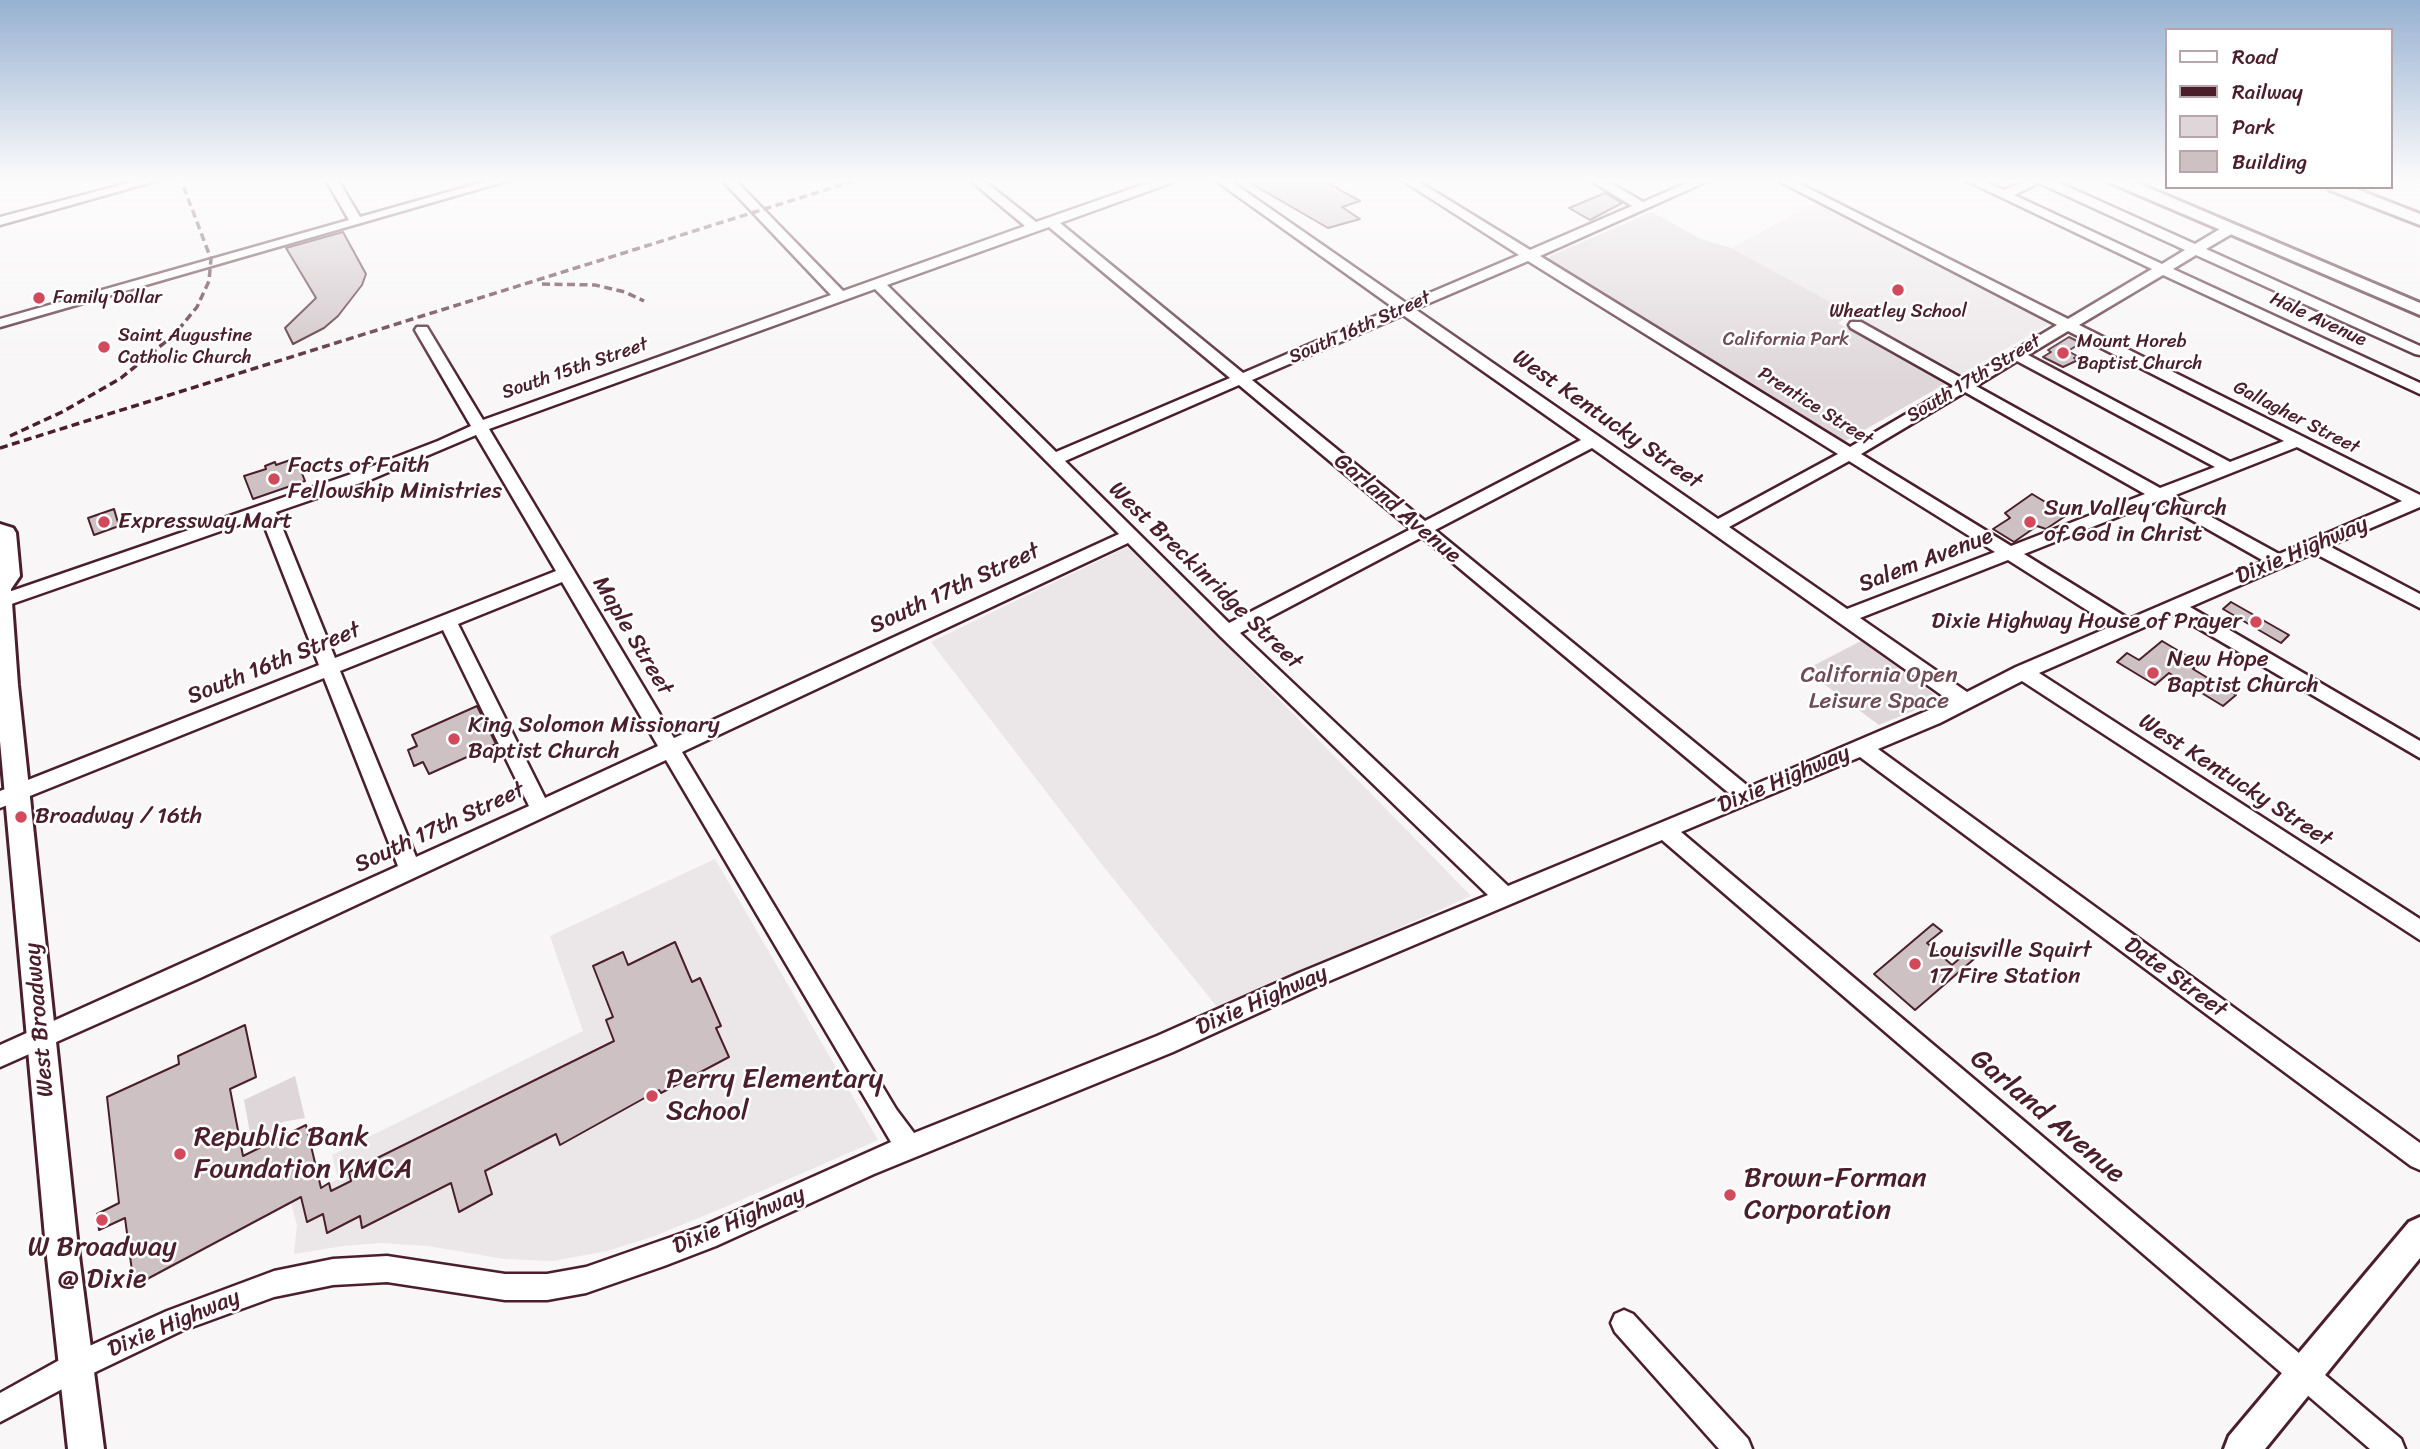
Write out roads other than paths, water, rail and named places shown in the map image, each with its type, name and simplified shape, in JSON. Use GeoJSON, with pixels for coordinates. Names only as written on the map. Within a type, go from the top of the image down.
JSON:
{"type":"FeatureCollection","features":[{"type":"Feature","properties":{"kind":"main road"},"geometry":{"type":"LineString","coordinates":[[2274,248],[2420,310]]}},
{"type":"Feature","properties":{"kind":"main road","name":"West Broadway"},"geometry":{"type":"LineString","coordinates":[[0,531],[5,533],[9,576],[0,595],[9,797],[42,1037],[75,1367],[86,1449]]}},
{"type":"Feature","properties":{"kind":"main road"},"geometry":{"type":"LineString","coordinates":[[2242,1449],[2420,1233]]}},
{"type":"Feature","properties":{"kind":"street"},"geometry":{"type":"LineString","coordinates":[[0,323],[263,248]]}},
{"type":"Feature","properties":{"kind":"street"},"geometry":{"type":"LineString","coordinates":[[793,248],[841,297]]}},
{"type":"Feature","properties":{"kind":"street","name":"South 15th Street"},"geometry":{"type":"LineString","coordinates":[[0,595],[266,509],[421,455],[576,390],[977,248]]}},
{"type":"Feature","properties":{"kind":"street","name":"Garland Avenue"},"geometry":{"type":"LineString","coordinates":[[1082,248],[1746,796]]}},
{"type":"Feature","properties":{"kind":"street","name":"West Kentucky Street"},"geometry":{"type":"LineString","coordinates":[[1318,248],[1965,701]]}},
{"type":"Feature","properties":{"kind":"street","name":"Prentice Street"},"geometry":{"type":"LineString","coordinates":[[1519,248],[2128,627]]}},
{"type":"Feature","properties":{"kind":"street","name":"South 16th Street"},"geometry":{"type":"LineString","coordinates":[[1053,460],[1544,248]]}},
{"type":"Feature","properties":{"kind":"street","name":"Gallagher Street"},"geometry":{"type":"LineString","coordinates":[[1916,248],[2419,501]]}},
{"type":"Feature","properties":{"kind":"street","name":"Hale Avenue"},"geometry":{"type":"LineString","coordinates":[[2118,248],[2420,389]]}},
{"type":"Feature","properties":{"kind":"street"},"geometry":{"type":"LineString","coordinates":[[2196,248],[2420,351]]}},
{"type":"Feature","properties":{"kind":"street","name":"South 17th Street"},"geometry":{"type":"LineString","coordinates":[[1717,527],[1850,454],[2196,248]]}},
{"type":"Feature","properties":{"kind":"street","name":"West Breckinridge Street"},"geometry":{"type":"LineString","coordinates":[[877,284],[1227,632],[1505,897]]}},
{"type":"Feature","properties":{"kind":"street"},"geometry":{"type":"LineString","coordinates":[[1856,325],[2279,562]]}},
{"type":"Feature","properties":{"kind":"street","name":"Maple Street"},"geometry":{"type":"LineString","coordinates":[[422,330],[888,1116],[909,1147]]}},
{"type":"Feature","properties":{"kind":"street"},"geometry":{"type":"LineString","coordinates":[[2015,354],[2227,467]]}},
{"type":"Feature","properties":{"kind":"street"},"geometry":{"type":"LineString","coordinates":[[1227,632],[1594,440]]}},
{"type":"Feature","properties":{"kind":"street","name":"Salem Avenue"},"geometry":{"type":"LineString","coordinates":[[1845,617],[2298,441]]}},
{"type":"Feature","properties":{"kind":"street","name":"Dixie Highway"},"geometry":{"type":"LineString","coordinates":[[0,1408],[75,1367],[220,1302],[274,1284],[333,1272],[387,1269],[505,1287],[547,1287],[586,1280],[707,1237],[909,1147],[1165,1044],[1307,980],[1933,718],[2023,672],[2419,501]]}},
{"type":"Feature","properties":{"kind":"street"},"geometry":{"type":"LineString","coordinates":[[266,509],[410,869]]}},
{"type":"Feature","properties":{"kind":"street","name":"South 17th Street"},"geometry":{"type":"LineString","coordinates":[[0,1056],[1129,536]]}},
{"type":"Feature","properties":{"kind":"street"},"geometry":{"type":"LineString","coordinates":[[2315,546],[2420,602]]}},
{"type":"Feature","properties":{"kind":"street","name":"South 16th Street"},"geometry":{"type":"LineString","coordinates":[[9,797],[567,573]]}},
{"type":"Feature","properties":{"kind":"street"},"geometry":{"type":"LineString","coordinates":[[2175,606],[2420,750]]}},
{"type":"Feature","properties":{"kind":"street"},"geometry":{"type":"LineString","coordinates":[[449,621],[540,808]]}},
{"type":"Feature","properties":{"kind":"street","name":"West Kentucky Street"},"geometry":{"type":"LineString","coordinates":[[2023,672],[2420,931]]}},
{"type":"Feature","properties":{"kind":"street","name":"Date Street"},"geometry":{"type":"LineString","coordinates":[[1861,747],[2420,1158]]}},
{"type":"Feature","properties":{"kind":"street","name":"Garland Avenue"},"geometry":{"type":"LineString","coordinates":[[1664,831],[2391,1449]]}},
{"type":"Feature","properties":{"kind":"street"},"geometry":{"type":"LineString","coordinates":[[1624,1323],[1738,1449]]}},
{"type":"Feature","properties":{"kind":"railway"},"geometry":{"type":"LineString","coordinates":[[10,436],[62,412],[121,378],[174,335],[197,307],[209,281],[211,259],[207,248]]}},
{"type":"Feature","properties":{"kind":"railway"},"geometry":{"type":"LineString","coordinates":[[0,448],[641,248]]}},
{"type":"Feature","properties":{"kind":"railway"},"geometry":{"type":"LineString","coordinates":[[542,284],[595,285],[625,292],[644,301]]}},
{"type":"Feature","properties":{"kind":"place","name":"Wheatley School"},"geometry":{"type":"Point","coordinates":[1898,290]}},
{"type":"Feature","properties":{"kind":"place","name":"Family Dollar"},"geometry":{"type":"Point","coordinates":[39,298]}},
{"type":"Feature","properties":{"kind":"place","name":"Saint Augustine Catholic Church"},"geometry":{"type":"Point","coordinates":[104,347]}},
{"type":"Feature","properties":{"kind":"place","name":"Mount Horeb Baptist Church"},"geometry":{"type":"Point","coordinates":[2063,353]}},
{"type":"Feature","properties":{"kind":"place","name":"Facts of Faith Fellowship Ministries"},"geometry":{"type":"Point","coordinates":[274,479]}},
{"type":"Feature","properties":{"kind":"place","name":"Expressway Mart"},"geometry":{"type":"Point","coordinates":[104,522]}},
{"type":"Feature","properties":{"kind":"place","name":"Sun Valley Church of God in Christ"},"geometry":{"type":"Point","coordinates":[2030,522]}},
{"type":"Feature","properties":{"kind":"place","name":"Dixie Highway House of Prayer"},"geometry":{"type":"Point","coordinates":[2256,622]}},
{"type":"Feature","properties":{"kind":"place","name":"New Hope Baptist Church"},"geometry":{"type":"Point","coordinates":[2153,673]}},
{"type":"Feature","properties":{"kind":"place","name":"King Solomon Missionary Baptist Church"},"geometry":{"type":"Point","coordinates":[454,739]}},
{"type":"Feature","properties":{"kind":"place","name":"Broadway / 16th"},"geometry":{"type":"Point","coordinates":[21,817]}},
{"type":"Feature","properties":{"kind":"place","name":"Louisville Squirt 17 Fire Station"},"geometry":{"type":"Point","coordinates":[1915,964]}},
{"type":"Feature","properties":{"kind":"place","name":"Perry Elementary School"},"geometry":{"type":"Point","coordinates":[652,1096]}},
{"type":"Feature","properties":{"kind":"place","name":"Republic Bank Foundation YMCA"},"geometry":{"type":"Point","coordinates":[180,1154]}},
{"type":"Feature","properties":{"kind":"place","name":"Brown-Forman Corporation"},"geometry":{"type":"Point","coordinates":[1730,1195]}},
{"type":"Feature","properties":{"kind":"place","name":"W Broadway @ Dixie"},"geometry":{"type":"Point","coordinates":[102,1220]}},
{"type":"Feature","properties":{"kind":"park label","name":"California Park"},"geometry":{"type":"Point","coordinates":[1786,340]}},
{"type":"Feature","properties":{"kind":"park label","name":"California Open Leisure Space"},"geometry":{"type":"Point","coordinates":[1879,689]}}]}
